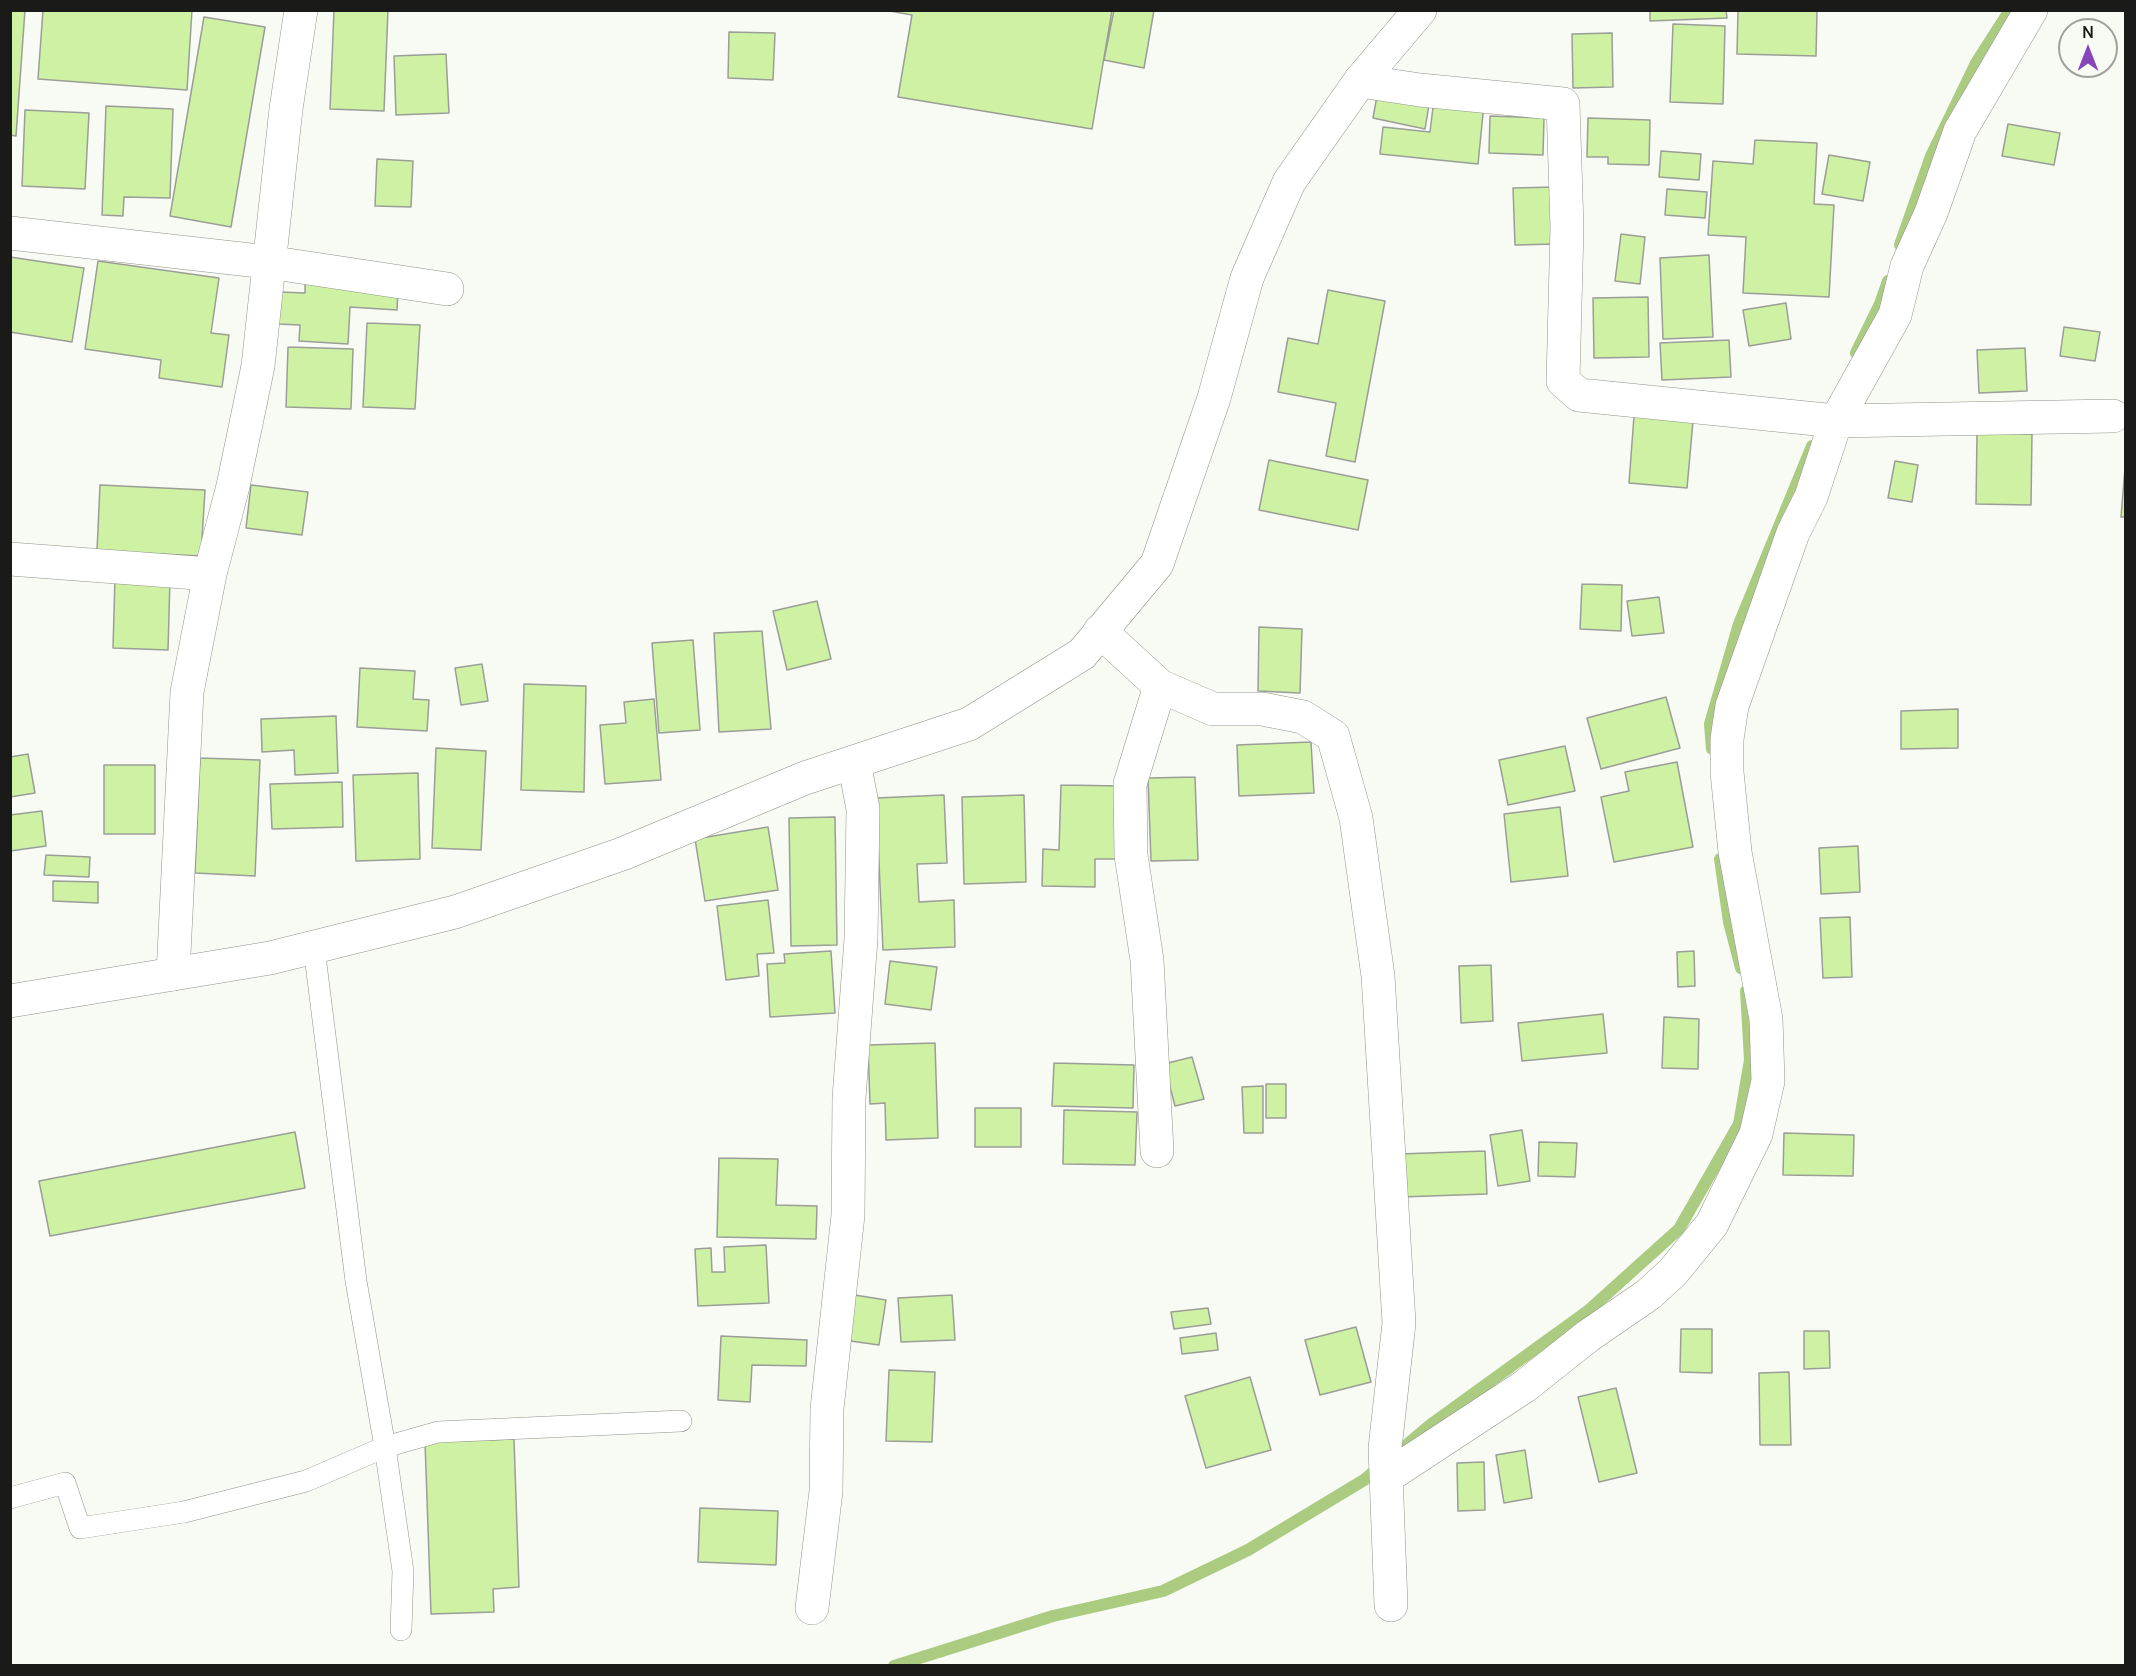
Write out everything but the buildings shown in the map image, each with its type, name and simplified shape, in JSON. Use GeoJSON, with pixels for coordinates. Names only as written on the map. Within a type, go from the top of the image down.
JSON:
{"type":"FeatureCollection","features":[{"type":"Feature","properties":{"kind":"street"},"geometry":{"type":"LineString","coordinates":[[174,974],[187,692],[210,574],[233,486],[258,366],[286,109],[302,10]]}},
{"type":"Feature","properties":{"kind":"street"},"geometry":{"type":"LineString","coordinates":[[10,1001],[314,948],[455,912],[622,854],[805,778],[969,724],[1082,654],[1157,564],[1214,398],[1247,278],[1288,182],[1360,81],[1420,10]]}},
{"type":"Feature","properties":{"kind":"street"},"geometry":{"type":"LineString","coordinates":[[1387,1462],[1525,1386],[1588,1336],[1649,1294],[1673,1272],[1712,1224],[1756,1134],[1768,1081],[1766,1019],[1735,852],[1727,772],[1727,739],[1732,706],[1793,533],[1811,497],[1836,421],[1894,315],[1907,266],[1931,213],[1960,130],[2031,10]]}},
{"type":"Feature","properties":{"kind":"street"},"geometry":{"type":"LineString","coordinates":[[1360,81],[1420,90],[1563,104],[1566,227],[1563,381],[1579,395],[1836,421],[2113,416]]}},
{"type":"Feature","properties":{"kind":"street"},"geometry":{"type":"LineString","coordinates":[[10,233],[268,262],[447,289]]}},
{"type":"Feature","properties":{"kind":"street"},"geometry":{"type":"LineString","coordinates":[[10,559],[210,574]]}},
{"type":"Feature","properties":{"kind":"street"},"geometry":{"type":"LineString","coordinates":[[1101,631],[1160,686],[1213,709],[1262,709],[1303,717],[1334,736],[1356,818],[1378,976],[1399,1323],[1387,1462],[1391,1605]]}},
{"type":"Feature","properties":{"kind":"street"},"geometry":{"type":"LineString","coordinates":[[1157,1151],[1147,960],[1131,855],[1130,784],[1160,686]]}},
{"type":"Feature","properties":{"kind":"street"},"geometry":{"type":"LineString","coordinates":[[812,1608],[826,1491],[827,1409],[848,1215],[849,1098],[861,939],[863,809],[854,762]]}},
{"type":"Feature","properties":{"kind":"lane"},"geometry":{"type":"LineString","coordinates":[[314,948],[357,1281],[403,1571],[401,1630]]}},
{"type":"Feature","properties":{"kind":"lane"},"geometry":{"type":"LineString","coordinates":[[10,1498],[64,1483],[80,1528],[184,1512],[306,1481],[385,1447],[438,1432],[681,1421]]}},
{"type":"Feature","properties":{"kind":"waterway"},"geometry":{"type":"LineString","coordinates":[[1900,245],[1931,156],[1976,63],[2010,10]]}},
{"type":"Feature","properties":{"kind":"waterway"},"geometry":{"type":"LineString","coordinates":[[1856,353],[1880,304],[1888,281]]}},
{"type":"Feature","properties":{"kind":"waterway"},"geometry":{"type":"LineString","coordinates":[[1712,749],[1710,724],[1739,624],[1812,446]]}},
{"type":"Feature","properties":{"kind":"waterway"},"geometry":{"type":"LineString","coordinates":[[1720,859],[1729,922],[1741,968]]}},
{"type":"Feature","properties":{"kind":"waterway"},"geometry":{"type":"LineString","coordinates":[[1397,1453],[1430,1425],[1589,1310],[1679,1229],[1739,1124],[1750,1060],[1746,991]]}},
{"type":"Feature","properties":{"kind":"waterway"},"geometry":{"type":"LineString","coordinates":[[894,1666],[1053,1616],[1163,1591],[1248,1550],[1364,1480],[1381,1466]]}}]}
